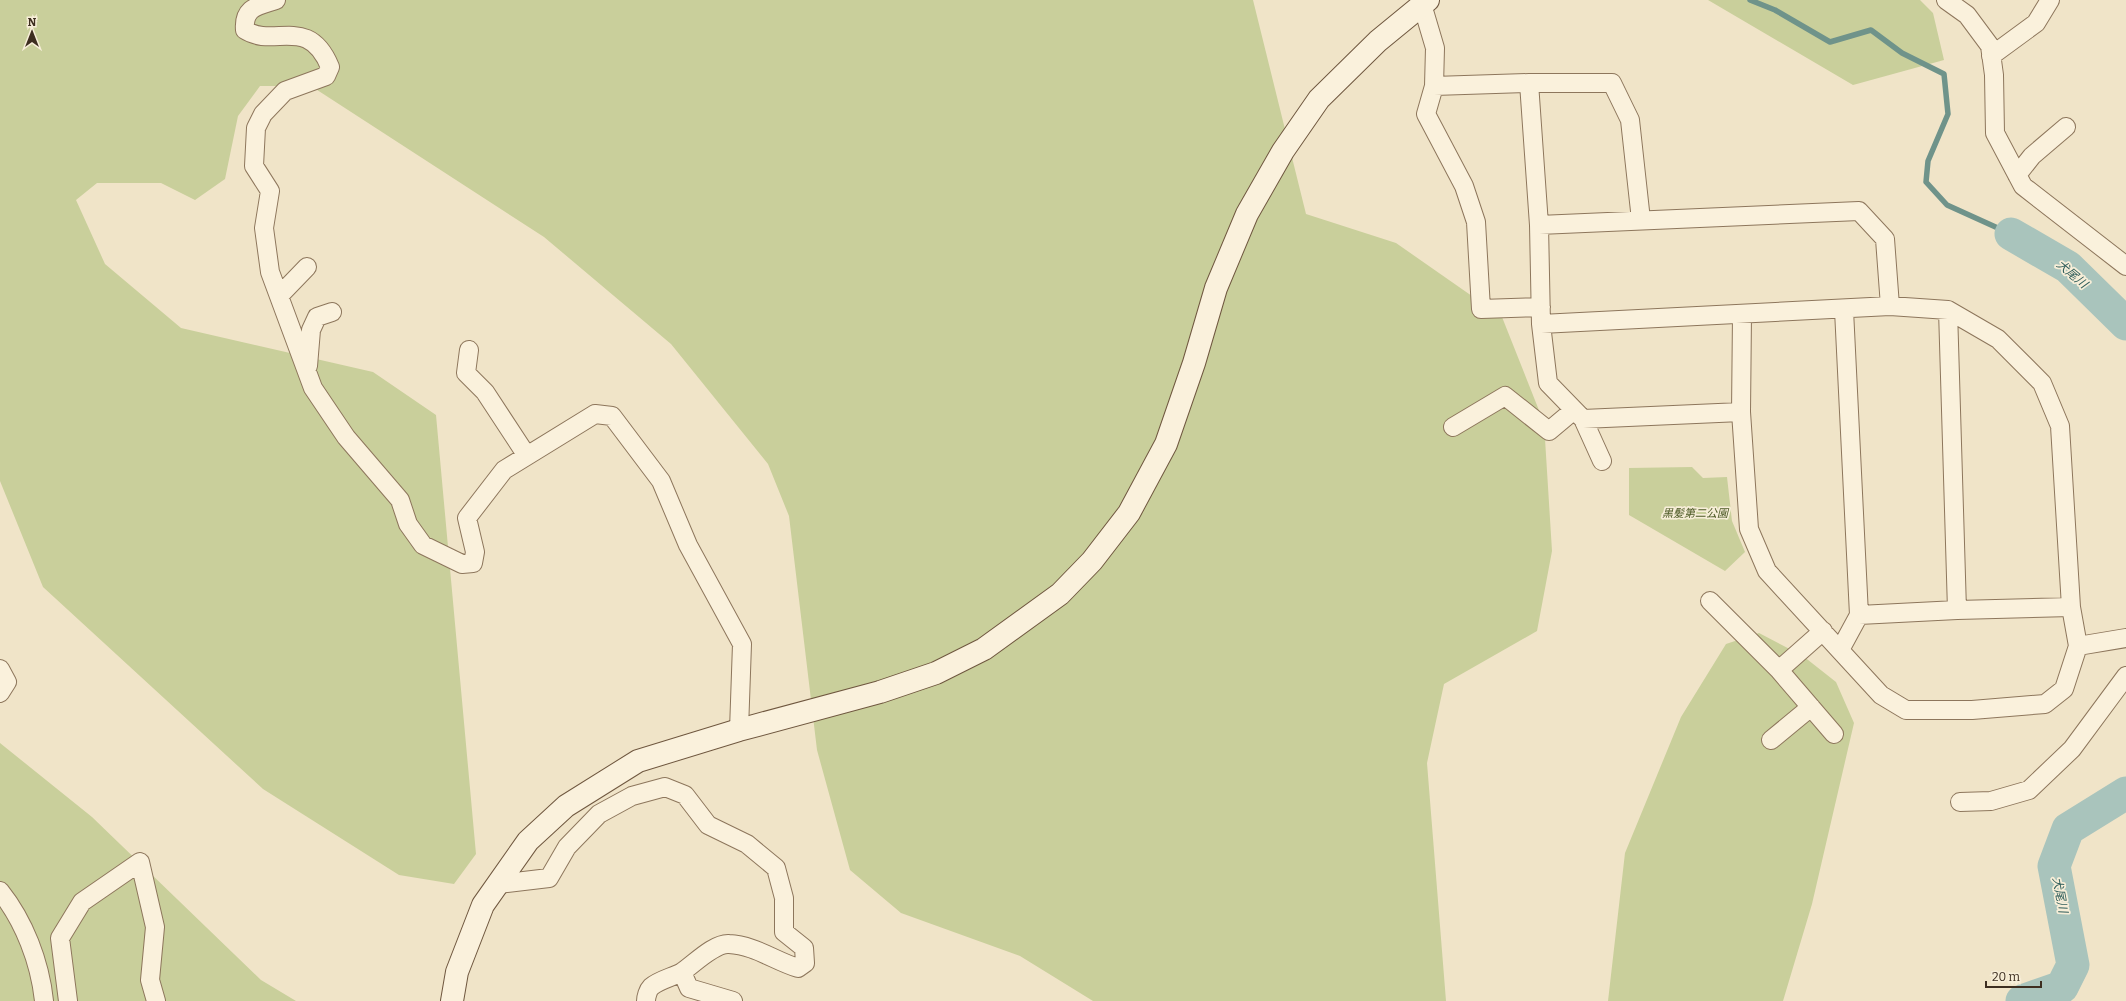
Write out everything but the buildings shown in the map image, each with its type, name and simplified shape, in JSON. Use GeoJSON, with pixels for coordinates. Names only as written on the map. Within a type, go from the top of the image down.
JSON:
{"type":"FeatureCollection","features":[{"type":"Feature","properties":{"kind":"street"},"geometry":{"type":"LineString","coordinates":[[276,0],[252,8],[244,20],[245,30],[253,35],[294,35],[313,43],[323,51],[330,67],[326,76],[285,91],[262,114],[256,128],[254,166],[270,191],[264,228],[270,272],[313,388],[346,437],[400,500],[408,524],[423,545],[462,564],[473,563],[475,552],[467,518],[504,470],[595,414],[612,416],[661,481],[688,545],[742,644],[738,730]]}},
{"type":"Feature","properties":{"kind":"street"},"geometry":{"type":"LineString","coordinates":[[1946,0],[1967,15],[1990,46],[1995,133],[2023,186],[2126,266]]}},
{"type":"Feature","properties":{"kind":"street"},"geometry":{"type":"LineString","coordinates":[[1991,56],[2036,22],[2050,0]]}},
{"type":"Feature","properties":{"kind":"street"},"geometry":{"type":"LineString","coordinates":[[452,1001],[457,972],[480,912],[528,841],[566,806],[638,761],[738,730],[880,692],[936,673],[984,649],[1060,594],[1092,561],[1128,513],[1166,444],[1194,363],[1216,288],[1247,214],[1283,151],[1319,99],[1378,41],[1425,2],[1435,48],[1434,86],[1426,114],[1464,186],[1476,222],[1481,309],[1541,315],[1742,315],[1844,310],[1890,306],[1948,310],[1998,339],[2042,383],[2060,426],[2071,606],[2078,646],[2064,689],[2045,704],[1972,710],[1906,710],[1881,695],[1767,572],[1749,529],[1740,412],[1742,315]]}},
{"type":"Feature","properties":{"kind":"street"},"geometry":{"type":"LineString","coordinates":[[1434,86],[1612,82],[1630,120],[1641,220]]}},
{"type":"Feature","properties":{"kind":"street"},"geometry":{"type":"LineString","coordinates":[[1529,83],[1539,225],[1541,315],[1548,383],[1578,415],[1602,461]]}},
{"type":"Feature","properties":{"kind":"street"},"geometry":{"type":"LineString","coordinates":[[2017,175],[2032,156],[2066,127]]}},
{"type":"Feature","properties":{"kind":"street"},"geometry":{"type":"LineString","coordinates":[[1539,225],[1859,211],[1885,239],[1890,306]]}},
{"type":"Feature","properties":{"kind":"street"},"geometry":{"type":"LineString","coordinates":[[279,296],[307,267]]}},
{"type":"Feature","properties":{"kind":"street"},"geometry":{"type":"LineString","coordinates":[[1840,650],[1859,615],[1844,310]]}},
{"type":"Feature","properties":{"kind":"street"},"geometry":{"type":"LineString","coordinates":[[1948,310],[1957,610]]}},
{"type":"Feature","properties":{"kind":"street"},"geometry":{"type":"LineString","coordinates":[[307,372],[311,330],[317,317],[332,312]]}},
{"type":"Feature","properties":{"kind":"street"},"geometry":{"type":"LineString","coordinates":[[469,350],[466,373],[484,392],[527,456]]}},
{"type":"Feature","properties":{"kind":"street"},"geometry":{"type":"LineString","coordinates":[[1453,427],[1505,396],[1549,431],[1578,415],[1740,412]]}},
{"type":"Feature","properties":{"kind":"street"},"geometry":{"type":"LineString","coordinates":[[1710,601],[1779,670],[1834,734]]}},
{"type":"Feature","properties":{"kind":"street"},"geometry":{"type":"LineString","coordinates":[[1859,615],[2071,606]]}},
{"type":"Feature","properties":{"kind":"street"},"geometry":{"type":"LineString","coordinates":[[1779,670],[1823,632]]}},
{"type":"Feature","properties":{"kind":"street"},"geometry":{"type":"LineString","coordinates":[[2078,646],[2126,638]]}},
{"type":"Feature","properties":{"kind":"street"},"geometry":{"type":"LineString","coordinates":[[0,668],[7,682],[0,693]]}},
{"type":"Feature","properties":{"kind":"street"},"geometry":{"type":"LineString","coordinates":[[1960,802],[1991,801],[2029,790],[2072,749],[2126,676]]}},
{"type":"Feature","properties":{"kind":"street"},"geometry":{"type":"LineString","coordinates":[[1771,740],[1811,707]]}},
{"type":"Feature","properties":{"kind":"street"},"geometry":{"type":"LineString","coordinates":[[498,884],[549,878],[567,847],[600,814],[632,796],[665,787],[685,795],[708,825],[747,844],[776,868],[784,898],[784,932],[804,948],[805,963],[798,968],[786,964],[753,948],[727,943],[713,949],[682,972],[652,987],[646,997],[646,1001]]}},
{"type":"Feature","properties":{"kind":"street"},"geometry":{"type":"LineString","coordinates":[[68,1001],[60,938],[82,902],[140,862],[155,927],[150,980],[156,1001]]}},
{"type":"Feature","properties":{"kind":"street"},"geometry":{"type":"LineString","coordinates":[[0,891],[25,932],[42,977],[44,1001]]}},
{"type":"Feature","properties":{"kind":"street"},"geometry":{"type":"LineString","coordinates":[[682,972],[689,988],[733,1001]]}},
{"type":"Feature","properties":{"kind":"green space"},"geometry":{"type":"Polygon","coordinates":[[[0,0],[1253,0],[1306,214],[1396,243],[1502,317],[1544,423],[1552,551],[1537,631],[1444,684],[1427,763],[1446,1001],[1093,1001],[1020,956],[901,913],[850,870],[817,750],[789,516],[768,464],[671,344],[544,237],[311,86],[260,86],[238,116],[225,179],[195,200],[161,183],[97,183],[76,200],[105,264],[181,328],[373,372],[436,415],[476,854],[454,884],[399,875],[263,789],[43,587],[0,481],[0,0]]]}},
{"type":"Feature","properties":{"kind":"green space"},"geometry":{"type":"Polygon","coordinates":[[[1708,0],[1920,0],[1933,13],[1944,60],[1853,85],[1708,0]]]}},
{"type":"Feature","properties":{"kind":"green space","name":"黒髪第二公園"},"geometry":{"type":"Polygon","coordinates":[[[1692,467],[1703,478],[1727,477],[1732,521],[1745,552],[1725,571],[1629,515],[1629,468],[1692,467]]]}},
{"type":"Feature","properties":{"kind":"green space"},"geometry":{"type":"Polygon","coordinates":[[[1759,633],[1803,656],[1836,682],[1854,723],[1812,904],[1783,1001],[1608,1001],[1625,853],[1681,717],[1726,644],[1759,633]]]}},
{"type":"Feature","properties":{"kind":"green space"},"geometry":{"type":"Polygon","coordinates":[[[0,743],[92,817],[261,980],[296,1001],[0,1001],[0,743]]]}},
{"type":"Feature","properties":{"kind":"waterway"},"geometry":{"type":"LineString","coordinates":[[1750,0],[1775,10],[1830,42],[1871,30],[1902,53],[1944,74],[1948,114],[1928,161],[1926,182],[1947,205],[2011,234]]}},
{"type":"Feature","properties":{"kind":"waterway","name":"犬尾川"},"geometry":{"type":"LineString","coordinates":[[2011,234],[2068,267],[2126,324]]}},
{"type":"Feature","properties":{"kind":"waterway","name":"犬尾川"},"geometry":{"type":"LineString","coordinates":[[2022,1001],[2062,987],[2073,965],[2054,866],[2068,829],[2126,793]]}}]}
